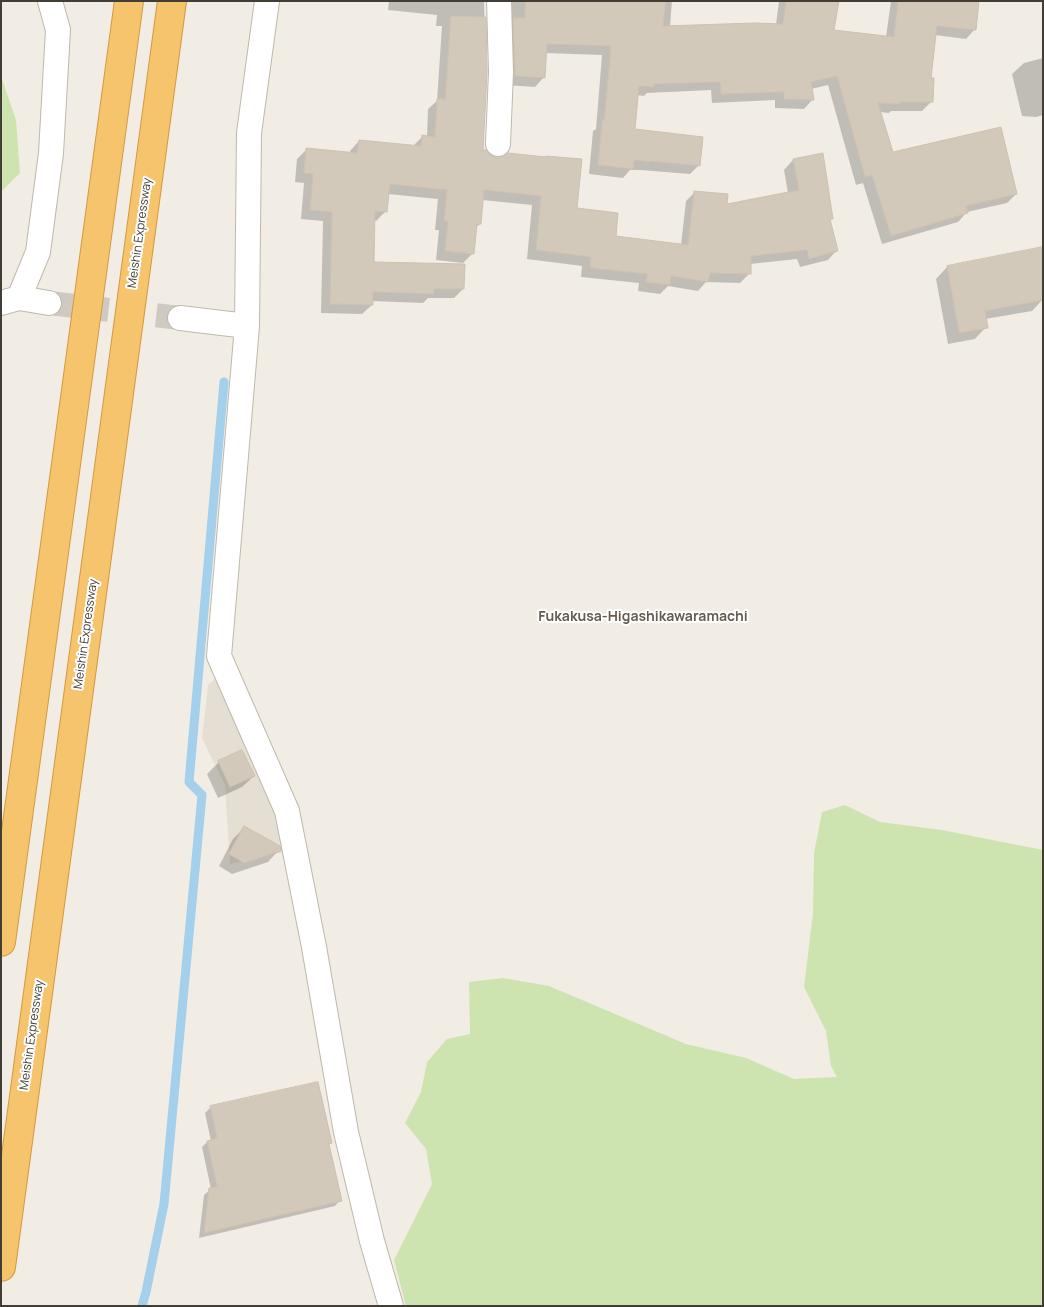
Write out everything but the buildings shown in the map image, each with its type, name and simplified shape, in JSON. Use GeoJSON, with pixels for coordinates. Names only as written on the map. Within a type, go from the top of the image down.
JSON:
{"type":"FeatureCollection","features":[{"type":"Feature","properties":{"kind":"highway"},"geometry":{"type":"LineString","coordinates":[[1,942],[128,1]]}},
{"type":"Feature","properties":{"kind":"highway","name":"Meishin Expressway"},"geometry":{"type":"LineString","coordinates":[[1,1267],[172,1]]}},
{"type":"Feature","properties":{"kind":"street"},"geometry":{"type":"LineString","coordinates":[[49,303],[10,300],[38,252],[51,153],[58,30],[50,1]]}},
{"type":"Feature","properties":{"kind":"street"},"geometry":{"type":"LineString","coordinates":[[267,1],[249,133],[247,326],[219,656],[287,811],[314,948],[346,1132],[372,1241],[391,1306]]}},
{"type":"Feature","properties":{"kind":"street"},"geometry":{"type":"LineString","coordinates":[[498,144],[501,72],[499,1]]}},
{"type":"Feature","properties":{"kind":"street"},"geometry":{"type":"LineString","coordinates":[[180,318],[247,326]]}},
{"type":"Feature","properties":{"kind":"shaded area"},"geometry":{"type":"Polygon","coordinates":[[[217,677],[279,810],[283,852],[230,864],[225,785],[202,738],[208,685],[217,677]]]}},
{"type":"Feature","properties":{"kind":"green space"},"geometry":{"type":"Polygon","coordinates":[[[1,76],[16,120],[20,173],[1,192],[1,76]]]}},
{"type":"Feature","properties":{"kind":"green space"},"geometry":{"type":"Polygon","coordinates":[[[845,805],[880,822],[942,830],[1043,850],[1043,1306],[406,1306],[394,1260],[432,1184],[426,1149],[405,1123],[421,1092],[427,1062],[447,1039],[470,1034],[469,982],[503,978],[549,986],[686,1044],[746,1058],[794,1079],[837,1077],[831,1066],[826,1031],[804,987],[813,913],[814,853],[822,812],[845,805]]]}},
{"type":"Feature","properties":{"kind":"waterway"},"geometry":{"type":"LineString","coordinates":[[142,1306],[164,1204],[202,795],[189,782],[224,382]]}},
{"type":"Feature","properties":{"kind":"tunnel"},"geometry":{"type":"LineString","coordinates":[[49,303],[180,318]]}},
{"type":"Feature","properties":{"kind":"district","name":"Fukakusa-Higashikawaramachi"},"geometry":{"type":"Point","coordinates":[643,617]}}]}
